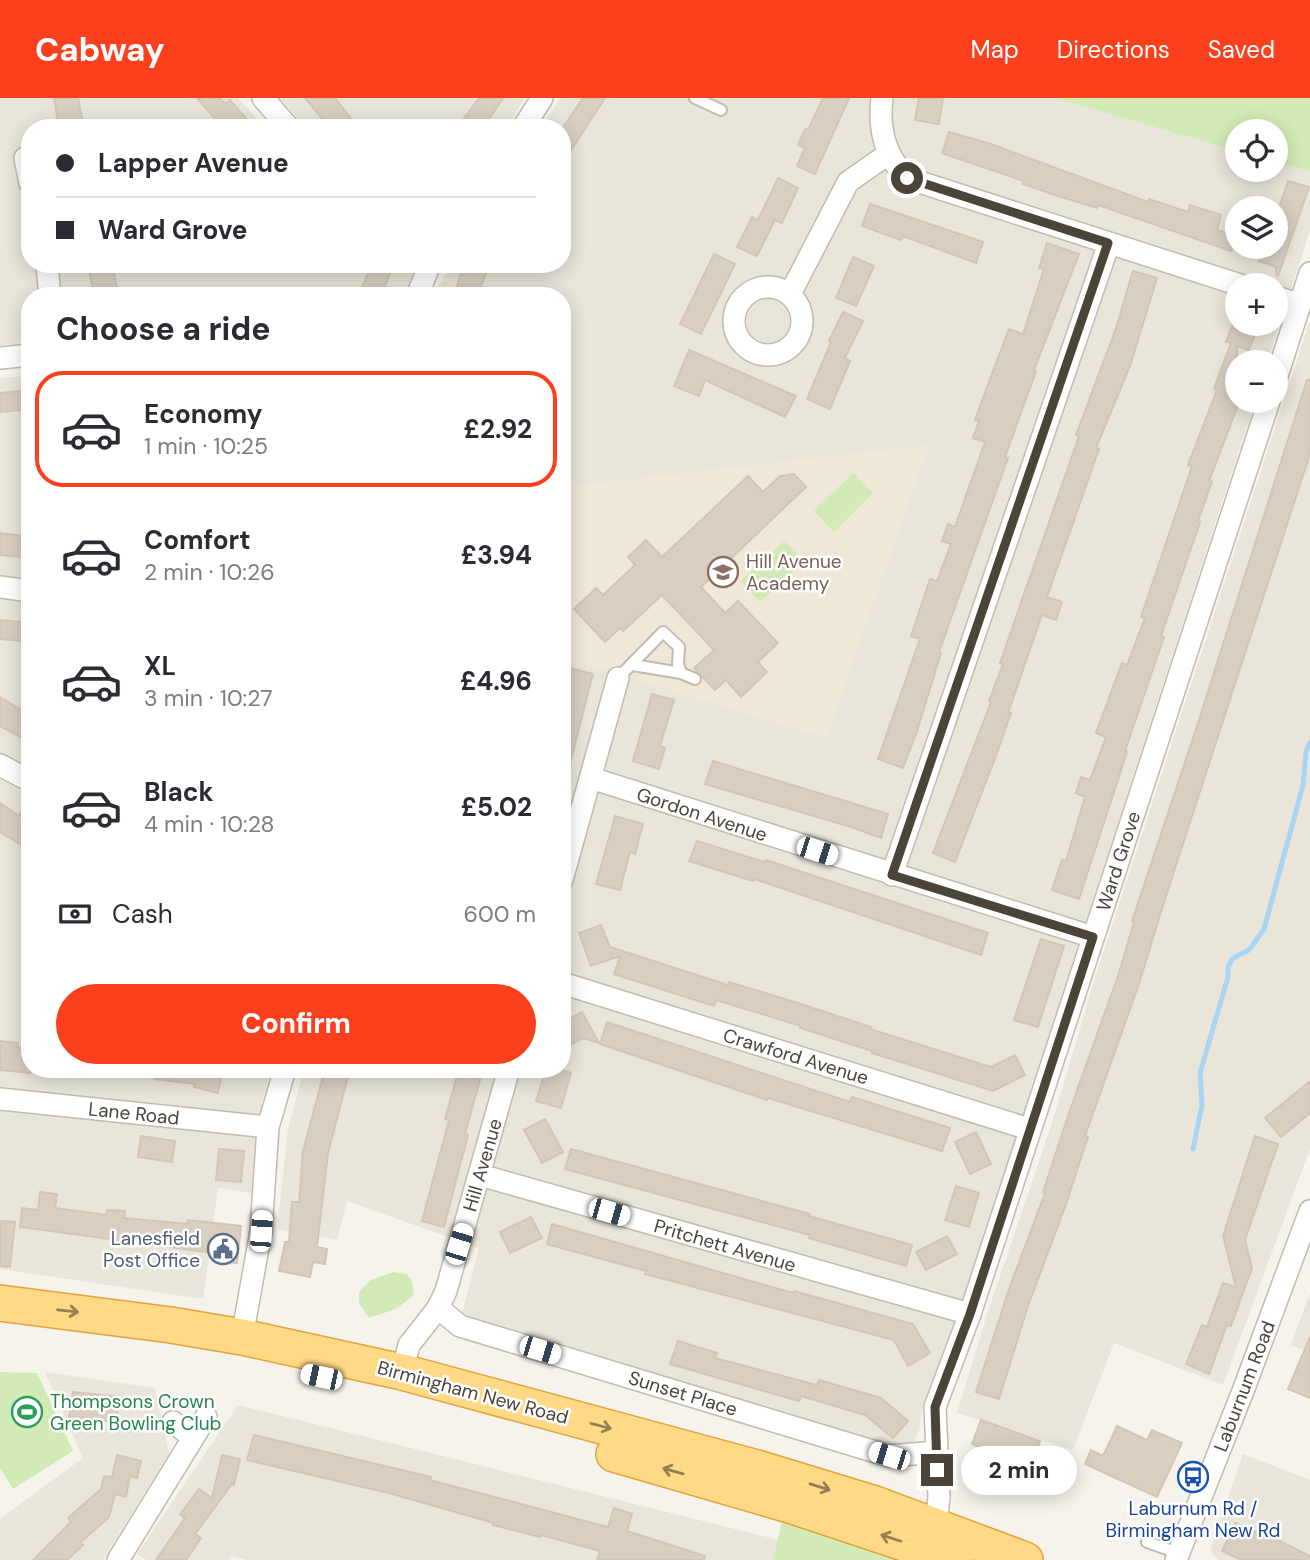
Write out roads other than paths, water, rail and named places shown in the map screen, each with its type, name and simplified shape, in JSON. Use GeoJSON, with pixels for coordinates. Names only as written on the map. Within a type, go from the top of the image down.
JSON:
{"type":"FeatureCollection","features":[{"type":"Feature","properties":{"kind":"highway","name":"Birmingham New Road"},"geometry":{"type":"LineString","coordinates":[[0,1304],[86,1313],[240,1348],[793,1506],[939,1545],[1025,1560]]}},
{"type":"Feature","properties":{"kind":"highway","name":"Birmingham New Road"},"geometry":{"type":"LineString","coordinates":[[0,1328],[167,1347],[240,1348],[402,1373],[757,1468],[875,1504],[939,1545]]}},
{"type":"Feature","properties":{"kind":"street"},"geometry":{"type":"LineString","coordinates":[[263,98],[281,119]]}},
{"type":"Feature","properties":{"kind":"street"},"geometry":{"type":"LineString","coordinates":[[529,119],[542,98]]}},
{"type":"Feature","properties":{"kind":"street"},"geometry":{"type":"LineString","coordinates":[[882,98],[881,131],[888,154],[894,165],[907,178],[1225,280]]}},
{"type":"Feature","properties":{"kind":"street"},"geometry":{"type":"LineString","coordinates":[[790,294],[848,182],[888,154]]}},
{"type":"Feature","properties":{"kind":"street"},"geometry":{"type":"LineString","coordinates":[[892,875],[1108,243]]}},
{"type":"Feature","properties":{"kind":"street"},"geometry":{"type":"LineString","coordinates":[[1285,350],[1310,273]]}},
{"type":"Feature","properties":{"kind":"street"},"geometry":{"type":"LineString","coordinates":[[1288,300],[1300,304]]}},
{"type":"Feature","properties":{"kind":"street"},"geometry":{"type":"LineString","coordinates":[[0,358],[21,356]]}},
{"type":"Feature","properties":{"kind":"street","name":"Ward Grove"},"geometry":{"type":"LineString","coordinates":[[939,1545],[935,1407],[970,1314],[1265,413]]}},
{"type":"Feature","properties":{"kind":"street"},"geometry":{"type":"LineString","coordinates":[[0,587],[21,590]]}},
{"type":"Feature","properties":{"kind":"street"},"geometry":{"type":"LineString","coordinates":[[571,848],[625,672]]}},
{"type":"Feature","properties":{"kind":"street"},"geometry":{"type":"LineString","coordinates":[[0,765],[21,776]]}},
{"type":"Feature","properties":{"kind":"street","name":"Gordon Avenue"},"geometry":{"type":"LineString","coordinates":[[591,778],[1093,937]]}},
{"type":"Feature","properties":{"kind":"street","name":"Crawford Avenue"},"geometry":{"type":"LineString","coordinates":[[571,986],[1029,1129]]}},
{"type":"Feature","properties":{"kind":"street"},"geometry":{"type":"LineString","coordinates":[[240,1348],[261,1231],[268,1127],[282,1078]]}},
{"type":"Feature","properties":{"kind":"street","name":"Hill Avenue"},"geometry":{"type":"LineString","coordinates":[[402,1373],[410,1345],[438,1308],[446,1291],[507,1078]]}},
{"type":"Feature","properties":{"kind":"street","name":"Lane Road"},"geometry":{"type":"LineString","coordinates":[[0,1099],[268,1127]]}},
{"type":"Feature","properties":{"kind":"street","name":"Pritchett Avenue"},"geometry":{"type":"LineString","coordinates":[[480,1175],[970,1314]]}},
{"type":"Feature","properties":{"kind":"street","name":"Laburnum Road"},"geometry":{"type":"LineString","coordinates":[[1183,1558],[1310,1211]]}},
{"type":"Feature","properties":{"kind":"street","name":"Sunset Place"},"geometry":{"type":"LineString","coordinates":[[438,1308],[460,1326],[889,1456],[936,1452]]}},
{"type":"Feature","properties":{"kind":"street"},"geometry":{"type":"LineString","coordinates":[[118,1560],[206,1417]]}},
{"type":"Feature","properties":{"kind":"street"},"geometry":{"type":"LineString","coordinates":[[173,1422],[192,1437]]}},
{"type":"Feature","properties":{"kind":"lane"},"geometry":{"type":"LineString","coordinates":[[695,98],[721,110]]}},
{"type":"Feature","properties":{"kind":"lane"},"geometry":{"type":"LineString","coordinates":[[625,672],[663,632],[679,647],[678,664],[681,674]]}},
{"type":"Feature","properties":{"kind":"lane"},"geometry":{"type":"LineString","coordinates":[[625,672],[681,674],[695,679]]}},
{"type":"Feature","properties":{"kind":"lane"},"geometry":{"type":"LineString","coordinates":[[1147,1542],[1183,1558]]}},
{"type":"Feature","properties":{"kind":"waterway"},"geometry":{"type":"LineString","coordinates":[[1193,1149],[1202,1105],[1200,1073],[1228,977],[1228,967],[1233,958],[1249,950],[1264,929],[1303,785],[1306,752],[1310,742]]}},
{"type":"Feature","properties":{"kind":"place","name":"Hill Avenue Academy"},"geometry":{"type":"Point","coordinates":[723,572]}},
{"type":"Feature","properties":{"kind":"place","name":"Lanesfield Post Office"},"geometry":{"type":"Point","coordinates":[223,1249]}},
{"type":"Feature","properties":{"kind":"place","name":"Thompsons Crown Green Bowling Club"},"geometry":{"type":"Point","coordinates":[27,1412]}},
{"type":"Feature","properties":{"kind":"place","name":"Laburnum Rd / Birmingham New Rd"},"geometry":{"type":"Point","coordinates":[1193,1477]}}]}
